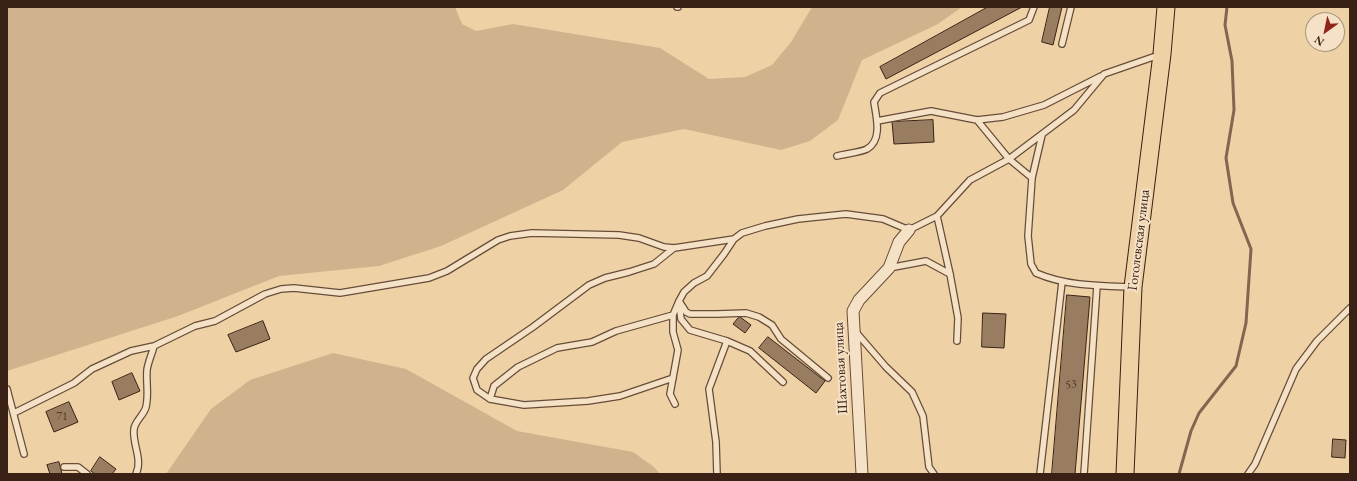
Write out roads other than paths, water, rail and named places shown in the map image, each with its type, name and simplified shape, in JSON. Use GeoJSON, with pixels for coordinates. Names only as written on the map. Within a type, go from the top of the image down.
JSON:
{"type":"FeatureCollection","features":[{"type":"Feature","properties":{"kind":"main road","name":"Гоголевская улица"},"geometry":{"type":"LineString","coordinates":[[1125,474],[1133,287],[1162,54],[1166,7]]}},
{"type":"Feature","properties":{"kind":"street","name":"Шахтовая улица"},"geometry":{"type":"LineString","coordinates":[[862,474],[854,311],[859,300],[889,268],[899,242],[909,230]]}},
{"type":"Feature","properties":{"kind":"lane"},"geometry":{"type":"LineString","coordinates":[[837,156],[868,149],[876,140],[877,121],[874,102],[880,93],[1029,20],[1034,7]]}},
{"type":"Feature","properties":{"kind":"lane"},"geometry":{"type":"LineString","coordinates":[[1062,44],[1071,7]]}},
{"type":"Feature","properties":{"kind":"lane"},"geometry":{"type":"LineString","coordinates":[[877,121],[931,111],[977,120],[1004,117],[1044,105],[1104,74],[1162,54]]}},
{"type":"Feature","properties":{"kind":"lane"},"geometry":{"type":"LineString","coordinates":[[674,404],[670,394],[678,350],[673,332],[673,315],[684,292],[694,283],[707,276],[734,239],[742,233],[765,226],[798,219],[846,214],[883,219],[909,230],[937,216],[970,180],[1009,159],[1074,110],[1104,74]]}},
{"type":"Feature","properties":{"kind":"lane"},"geometry":{"type":"LineString","coordinates":[[977,120],[1009,159],[1032,178]]}},
{"type":"Feature","properties":{"kind":"lane"},"geometry":{"type":"LineString","coordinates":[[1042,135],[1032,178],[1028,236],[1031,264],[1036,273],[1062,282],[1097,286],[1133,287]]}},
{"type":"Feature","properties":{"kind":"lane"},"geometry":{"type":"LineString","coordinates":[[937,216],[958,318],[956,341]]}},
{"type":"Feature","properties":{"kind":"lane"},"geometry":{"type":"LineString","coordinates":[[14,413],[74,383],[92,369],[132,350],[154,346],[195,326],[215,321],[265,294],[281,289],[294,288],[340,293],[429,278],[447,271],[498,240],[510,236],[532,233],[619,235],[639,238],[664,247],[674,248],[734,239]]}},
{"type":"Feature","properties":{"kind":"lane"},"geometry":{"type":"LineString","coordinates":[[672,378],[620,396],[588,401],[524,405],[490,399],[477,390],[473,378],[477,369],[486,359],[533,327],[589,285],[605,278],[654,264],[674,248]]}},
{"type":"Feature","properties":{"kind":"lane"},"geometry":{"type":"LineString","coordinates":[[889,268],[926,261],[950,274]]}},
{"type":"Feature","properties":{"kind":"lane"},"geometry":{"type":"LineString","coordinates":[[1040,474],[1062,282]]}},
{"type":"Feature","properties":{"kind":"lane"},"geometry":{"type":"LineString","coordinates":[[1084,474],[1097,286]]}},
{"type":"Feature","properties":{"kind":"lane"},"geometry":{"type":"LineString","coordinates":[[679,301],[681,319],[690,330],[727,341],[750,351],[783,382]]}},
{"type":"Feature","properties":{"kind":"lane"},"geometry":{"type":"LineString","coordinates":[[679,301],[686,312],[690,314],[746,313],[759,317],[772,325],[781,339],[828,378]]}},
{"type":"Feature","properties":{"kind":"lane"},"geometry":{"type":"LineString","coordinates":[[1248,474],[1254,464],[1296,369],[1317,341],[1350,308]]}},
{"type":"Feature","properties":{"kind":"lane"},"geometry":{"type":"LineString","coordinates":[[490,399],[494,386],[518,367],[558,348],[592,342],[616,331],[673,315]]}},
{"type":"Feature","properties":{"kind":"lane"},"geometry":{"type":"LineString","coordinates":[[854,329],[886,367],[912,392],[923,416],[929,467],[934,474]]}},
{"type":"Feature","properties":{"kind":"lane"},"geometry":{"type":"LineString","coordinates":[[717,474],[716,442],[709,389],[727,341]]}},
{"type":"Feature","properties":{"kind":"lane"},"geometry":{"type":"LineString","coordinates":[[136,474],[139,468],[138,455],[133,438],[134,426],[145,410],[148,397],[147,370],[154,346]]}},
{"type":"Feature","properties":{"kind":"lane"},"geometry":{"type":"LineString","coordinates":[[7,389],[24,454]]}},
{"type":"Feature","properties":{"kind":"lane"},"geometry":{"type":"LineString","coordinates":[[64,467],[78,467],[87,474]]}},
{"type":"Feature","properties":{"kind":"waterway"},"geometry":{"type":"LineString","coordinates":[[1179,474],[1191,431],[1199,413],[1236,366],[1246,323],[1251,249],[1233,203],[1226,158],[1234,110],[1232,61],[1225,25],[1227,7]]}}]}
